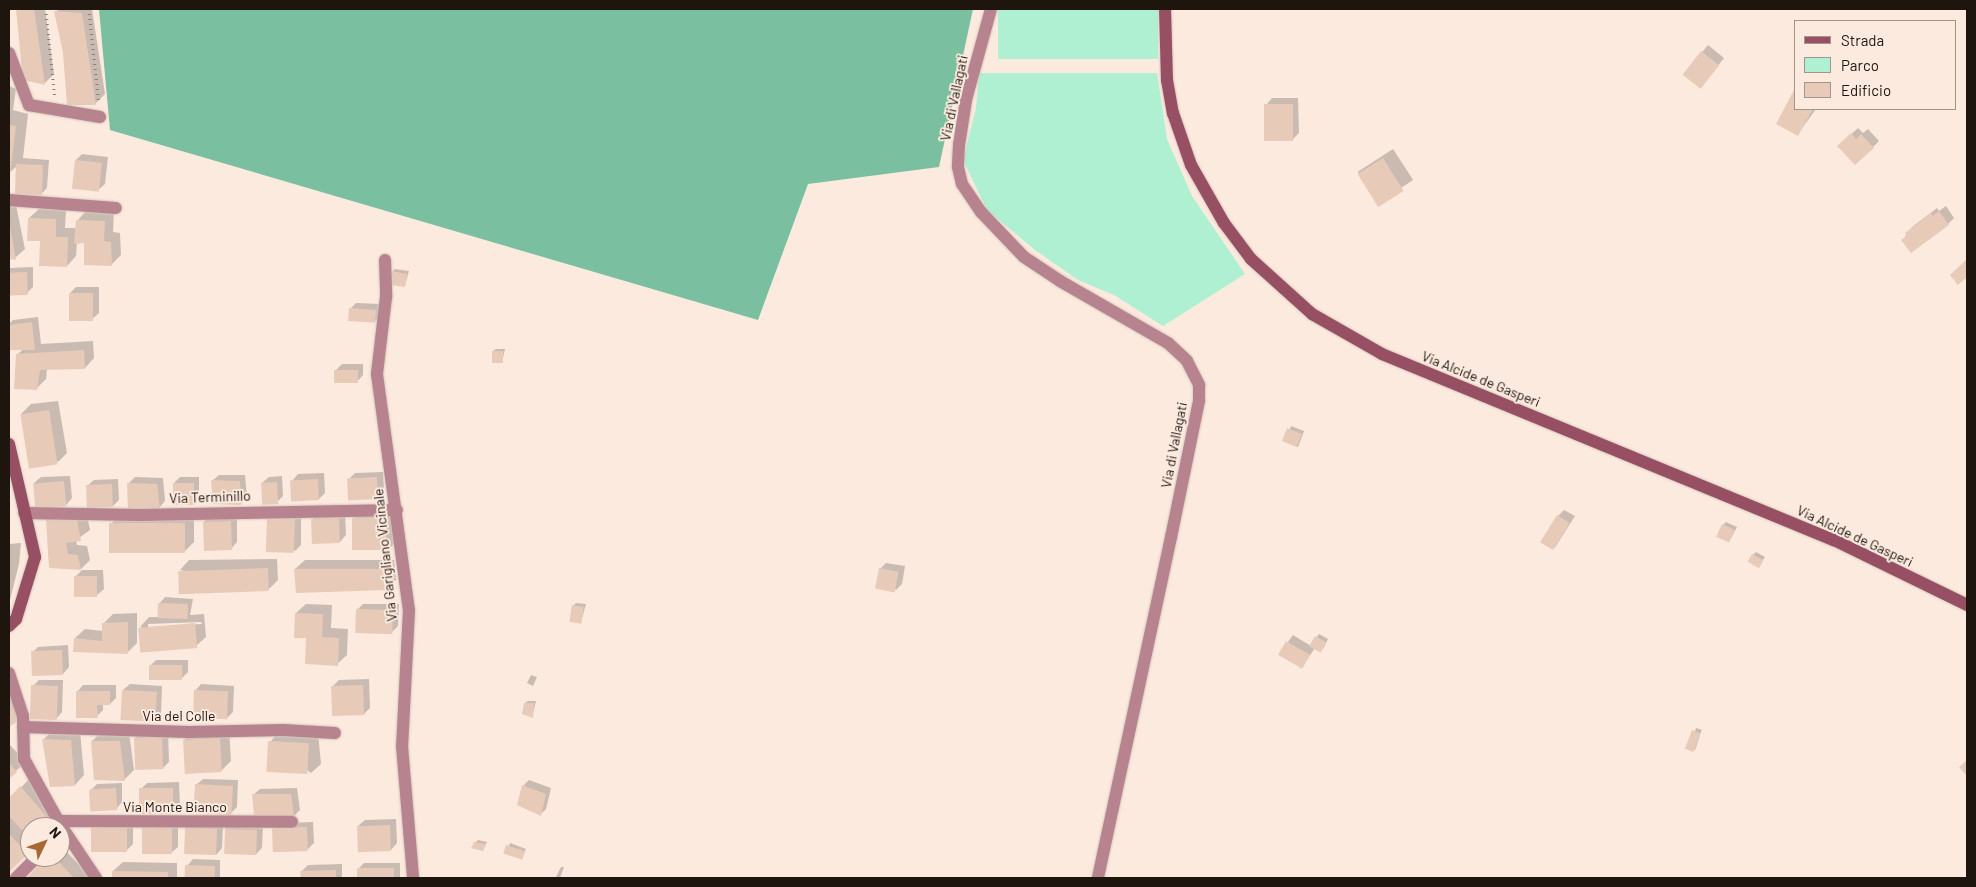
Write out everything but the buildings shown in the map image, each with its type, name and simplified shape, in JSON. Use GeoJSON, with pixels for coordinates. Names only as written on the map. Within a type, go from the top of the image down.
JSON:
{"type":"FeatureCollection","features":[{"type":"Feature","properties":{"kind":"street","name":"Via di Vallagati"},"geometry":{"type":"LineString","coordinates":[[991,9],[966,100],[959,144],[958,167],[968,195],[1024,257],[1175,349],[1192,368],[1199,385],[1171,537],[1098,878]]}},
{"type":"Feature","properties":{"kind":"street","name":"Via Alcide de Gasperi"},"geometry":{"type":"LineString","coordinates":[[1165,9],[1167,80],[1173,113],[1191,165],[1224,223],[1251,259],[1312,314],[1382,354],[1834,540],[1967,606]]}},
{"type":"Feature","properties":{"kind":"street"},"geometry":{"type":"LineString","coordinates":[[9,53],[28,105],[100,117]]}},
{"type":"Feature","properties":{"kind":"street"},"geometry":{"type":"LineString","coordinates":[[9,200],[116,208]]}},
{"type":"Feature","properties":{"kind":"street","name":"Via Garigliano Vicinale"},"geometry":{"type":"LineString","coordinates":[[385,260],[386,297],[377,374],[397,510],[408,610],[402,746],[413,878]]}},
{"type":"Feature","properties":{"kind":"street"},"geometry":{"type":"LineString","coordinates":[[9,444],[34,557],[16,619],[9,626]]}},
{"type":"Feature","properties":{"kind":"street","name":"Via Terminillo"},"geometry":{"type":"LineString","coordinates":[[24,513],[140,515],[397,510]]}},
{"type":"Feature","properties":{"kind":"street"},"geometry":{"type":"LineString","coordinates":[[9,673],[23,727],[24,759],[55,817]]}},
{"type":"Feature","properties":{"kind":"street","name":"Via del Colle"},"geometry":{"type":"LineString","coordinates":[[23,727],[189,732],[283,730],[334,733]]}},
{"type":"Feature","properties":{"kind":"street","name":"Via Monte Bianco"},"geometry":{"type":"LineString","coordinates":[[70,827],[292,822]]}},
{"type":"Feature","properties":{"kind":"street"},"geometry":{"type":"LineString","coordinates":[[70,841],[96,878]]}},
{"type":"Feature","properties":{"kind":"street"},"geometry":{"type":"LineString","coordinates":[[16,878],[27,867]]}},
{"type":"Feature","properties":{"kind":"path"},"geometry":{"type":"LineString","coordinates":[[46,9],[56,110]]}},
{"type":"Feature","properties":{"kind":"path"},"geometry":{"type":"LineString","coordinates":[[89,9],[100,117]]}},
{"type":"Feature","properties":{"kind":"green space"},"geometry":{"type":"Polygon","coordinates":[[[99,9],[973,9],[939,167],[808,184],[758,320],[110,130],[99,9]]]}},
{"type":"Feature","properties":{"kind":"green space"},"geometry":{"type":"Polygon","coordinates":[[[998,9],[1158,9],[1158,59],[998,59],[998,9]]]}},
{"type":"Feature","properties":{"kind":"green space"},"geometry":{"type":"Polygon","coordinates":[[[979,73],[1157,73],[1167,139],[1192,196],[1245,274],[1163,326],[1114,295],[1078,280],[1035,250],[987,210],[963,160],[976,108],[979,73]]]}}]}
